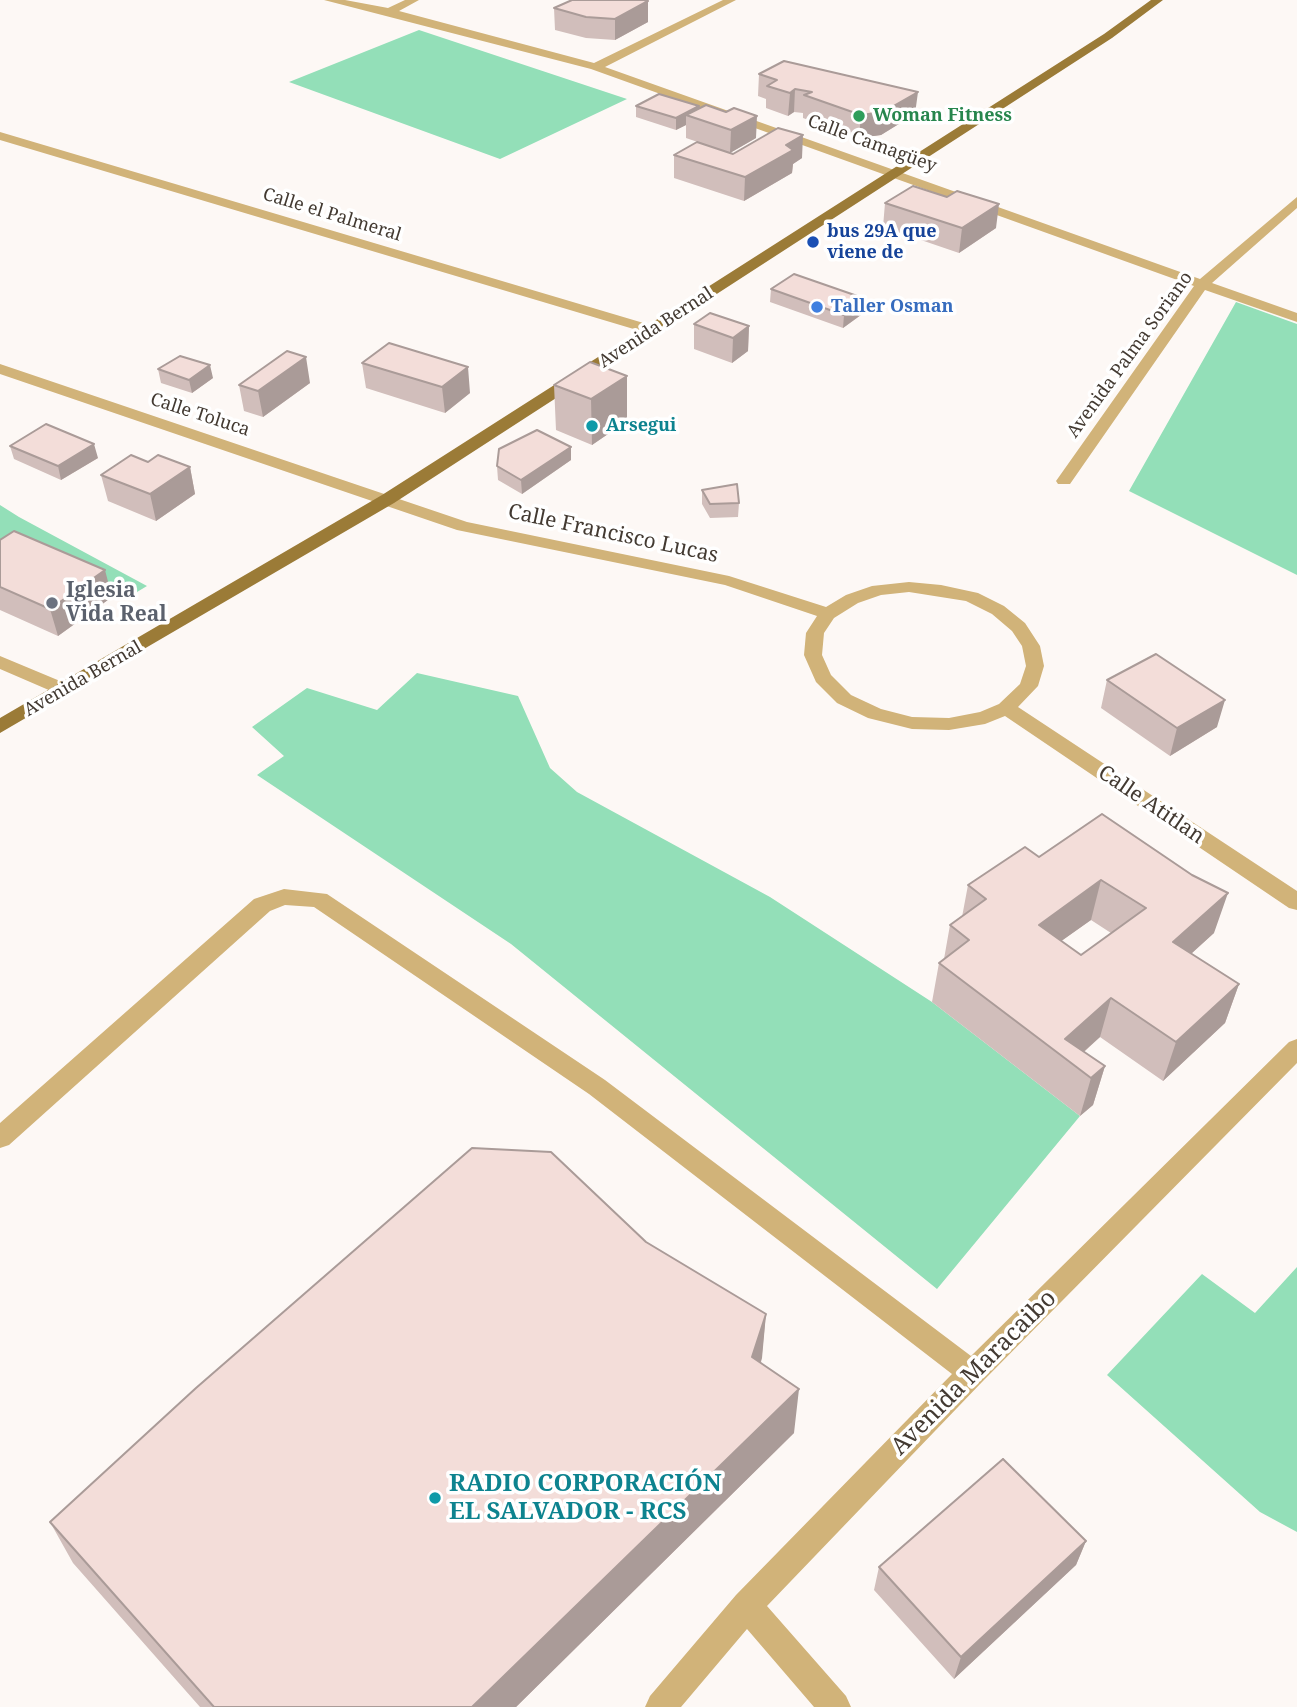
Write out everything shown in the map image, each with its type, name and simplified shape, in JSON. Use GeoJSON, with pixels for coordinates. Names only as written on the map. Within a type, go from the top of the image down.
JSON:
{"type":"FeatureCollection","features":[{"type":"Feature","properties":{"kind":"main road","name":"Avenida Bernal"},"geometry":{"type":"LineString","coordinates":[[0,727],[388,499],[1108,36],[1158,0]]}},
{"type":"Feature","properties":{"kind":"street","name":"Calle Camagüey"},"geometry":{"type":"LineString","coordinates":[[329,0],[389,12],[595,67],[1297,318]]}},
{"type":"Feature","properties":{"kind":"street"},"geometry":{"type":"LineString","coordinates":[[389,12],[414,0]]}},
{"type":"Feature","properties":{"kind":"street"},"geometry":{"type":"LineString","coordinates":[[595,67],[731,0]]}},
{"type":"Feature","properties":{"kind":"street","name":"Calle el Palmeral"},"geometry":{"type":"LineString","coordinates":[[0,136],[652,330]]}},
{"type":"Feature","properties":{"kind":"street","name":"Avenida Palma Soriano"},"geometry":{"type":"LineString","coordinates":[[1064,481],[1202,284],[1297,201]]}},
{"type":"Feature","properties":{"kind":"street","name":"Calle Toluca"},"geometry":{"type":"LineString","coordinates":[[0,369],[388,499]]}},
{"type":"Feature","properties":{"kind":"street","name":"Calle Francisco Lucas"},"geometry":{"type":"LineString","coordinates":[[388,499],[463,526],[729,581],[828,614]]}},
{"type":"Feature","properties":{"kind":"street"},"geometry":{"type":"LineString","coordinates":[[909,587],[972,597],[998,610],[1019,627],[1031,646],[1035,666],[1029,686],[1006,708],[985,718],[949,724],[912,723],[875,714],[844,699],[823,678],[813,655],[815,633],[828,614],[852,599],[878,590],[909,587]]}},
{"type":"Feature","properties":{"kind":"street"},"geometry":{"type":"LineString","coordinates":[[0,662],[65,691]]}},
{"type":"Feature","properties":{"kind":"street","name":"Calle Atitlan"},"geometry":{"type":"LineString","coordinates":[[1006,708],[1297,902]]}},
{"type":"Feature","properties":{"kind":"street"},"geometry":{"type":"LineString","coordinates":[[0,1138],[262,905],[284,897],[319,900],[597,1087],[972,1373]]}},
{"type":"Feature","properties":{"kind":"street","name":"Avenida Maracaibo"},"geometry":{"type":"LineString","coordinates":[[661,1707],[747,1606],[972,1373],[1297,1048]]}},
{"type":"Feature","properties":{"kind":"street"},"geometry":{"type":"LineString","coordinates":[[747,1606],[835,1707]]}},
{"type":"Feature","properties":{"kind":"green space"},"geometry":{"type":"Polygon","coordinates":[[[419,30],[627,99],[500,159],[289,82],[419,30]]]}},
{"type":"Feature","properties":{"kind":"green space"},"geometry":{"type":"Polygon","coordinates":[[[1236,302],[1297,324],[1297,575],[1129,491],[1236,302]]]}},
{"type":"Feature","properties":{"kind":"green space"},"geometry":{"type":"Polygon","coordinates":[[[0,505],[147,586],[132,595],[9,562],[0,567],[0,505]]]}},
{"type":"Feature","properties":{"kind":"green space"},"geometry":{"type":"Polygon","coordinates":[[[417,673],[518,696],[550,768],[577,792],[770,897],[932,1002],[1080,1116],[937,1289],[511,944],[257,775],[284,756],[252,727],[307,688],[377,710],[417,673]]]}},
{"type":"Feature","properties":{"kind":"green space"},"geometry":{"type":"Polygon","coordinates":[[[1297,1267],[1297,1532],[1260,1512],[1107,1375],[1202,1274],[1255,1313],[1297,1267]]]}},
{"type":"Feature","properties":{"kind":"building"},"geometry":{"type":"Polygon","coordinates":[[[572,0],[648,1],[615,19],[586,17],[554,8],[572,0]]]}},
{"type":"Feature","properties":{"kind":"building"},"geometry":{"type":"Polygon","coordinates":[[[784,61],[918,92],[883,112],[861,115],[804,95],[812,92],[795,89],[790,93],[767,86],[777,80],[759,74],[784,61]]]}},
{"type":"Feature","properties":{"kind":"building"},"geometry":{"type":"Polygon","coordinates":[[[659,94],[699,106],[676,118],[636,106],[659,94]]]}},
{"type":"Feature","properties":{"kind":"building"},"geometry":{"type":"Polygon","coordinates":[[[706,105],[726,112],[734,108],[757,116],[731,130],[686,115],[706,105]]]}},
{"type":"Feature","properties":{"kind":"building"},"geometry":{"type":"Polygon","coordinates":[[[778,128],[803,135],[786,145],[793,150],[745,177],[674,155],[697,142],[733,154],[778,128]]]}},
{"type":"Feature","properties":{"kind":"building"},"geometry":{"type":"Polygon","coordinates":[[[913,186],[947,197],[957,191],[999,204],[962,228],[885,203],[913,186]]]}},
{"type":"Feature","properties":{"kind":"building"},"geometry":{"type":"Polygon","coordinates":[[[794,274],[866,299],[844,315],[771,289],[794,274]]]}},
{"type":"Feature","properties":{"kind":"building"},"geometry":{"type":"Polygon","coordinates":[[[710,313],[749,326],[733,338],[694,324],[710,313]]]}},
{"type":"Feature","properties":{"kind":"building"},"geometry":{"type":"Polygon","coordinates":[[[389,343],[468,367],[442,387],[362,363],[389,343]]]}},
{"type":"Feature","properties":{"kind":"building"},"geometry":{"type":"Polygon","coordinates":[[[287,351],[306,357],[258,391],[239,385],[287,351]]]}},
{"type":"Feature","properties":{"kind":"building"},"geometry":{"type":"Polygon","coordinates":[[[180,356],[210,365],[189,380],[158,369],[180,356]]]}},
{"type":"Feature","properties":{"kind":"building"},"geometry":{"type":"Polygon","coordinates":[[[590,362],[627,376],[591,399],[554,385],[590,362]]]}},
{"type":"Feature","properties":{"kind":"building"},"geometry":{"type":"Polygon","coordinates":[[[46,424],[94,444],[58,466],[10,446],[46,424]]]}},
{"type":"Feature","properties":{"kind":"building"},"geometry":{"type":"Polygon","coordinates":[[[537,430],[571,447],[521,480],[497,466],[499,449],[537,430]]]}},
{"type":"Feature","properties":{"kind":"building"},"geometry":{"type":"Polygon","coordinates":[[[131,455],[148,462],[158,455],[190,467],[150,494],[101,475],[131,455]]]}},
{"type":"Feature","properties":{"kind":"building"},"geometry":{"type":"Polygon","coordinates":[[[737,484],[739,503],[710,504],[702,490],[737,484]]]}},
{"type":"Feature","properties":{"kind":"building"},"geometry":{"type":"Polygon","coordinates":[[[14,531],[105,570],[50,609],[0,587],[0,540],[14,531]]]}},
{"type":"Feature","properties":{"kind":"building"},"geometry":{"type":"Polygon","coordinates":[[[1156,654],[1225,700],[1177,728],[1107,680],[1156,654]]]}},
{"type":"Feature","properties":{"kind":"building"},"geometry":{"type":"Polygon","coordinates":[[[1102,814],[1192,875],[1228,893],[1173,942],[1239,984],[1176,1042],[1111,998],[1065,1039],[1105,1066],[1091,1078],[939,963],[969,940],[950,925],[986,899],[968,885],[1025,847],[1039,857],[1102,814]],[[1101,880],[1039,925],[1081,955],[1146,908],[1101,880]]]}},
{"type":"Feature","properties":{"kind":"building","name":"RADIO CORPORACIÓN EL SALVADOR - RCS"},"geometry":{"type":"Polygon","coordinates":[[[472,1148],[551,1152],[646,1242],[766,1314],[752,1357],[799,1389],[472,1707],[214,1707],[50,1522],[196,1388],[472,1148]]]}},
{"type":"Feature","properties":{"kind":"building"},"geometry":{"type":"Polygon","coordinates":[[[1003,1459],[1086,1541],[961,1657],[879,1567],[1003,1459]]]}},
{"type":"Feature","properties":{"kind":"place","name":"Woman Fitness"},"geometry":{"type":"Point","coordinates":[859,116]}},
{"type":"Feature","properties":{"kind":"place","name":"bus 29A que viene de"},"geometry":{"type":"Point","coordinates":[813,242]}},
{"type":"Feature","properties":{"kind":"place","name":"Taller Osman"},"geometry":{"type":"Point","coordinates":[817,307]}},
{"type":"Feature","properties":{"kind":"place","name":"Arsegui"},"geometry":{"type":"Point","coordinates":[592,426]}},
{"type":"Feature","properties":{"kind":"place","name":"Iglesia Vida Real"},"geometry":{"type":"Point","coordinates":[52,603]}},
{"type":"Feature","properties":{"kind":"place","name":"RADIO CORPORACIÓN EL SALVADOR - RCS"},"geometry":{"type":"Point","coordinates":[435,1498]}}]}
